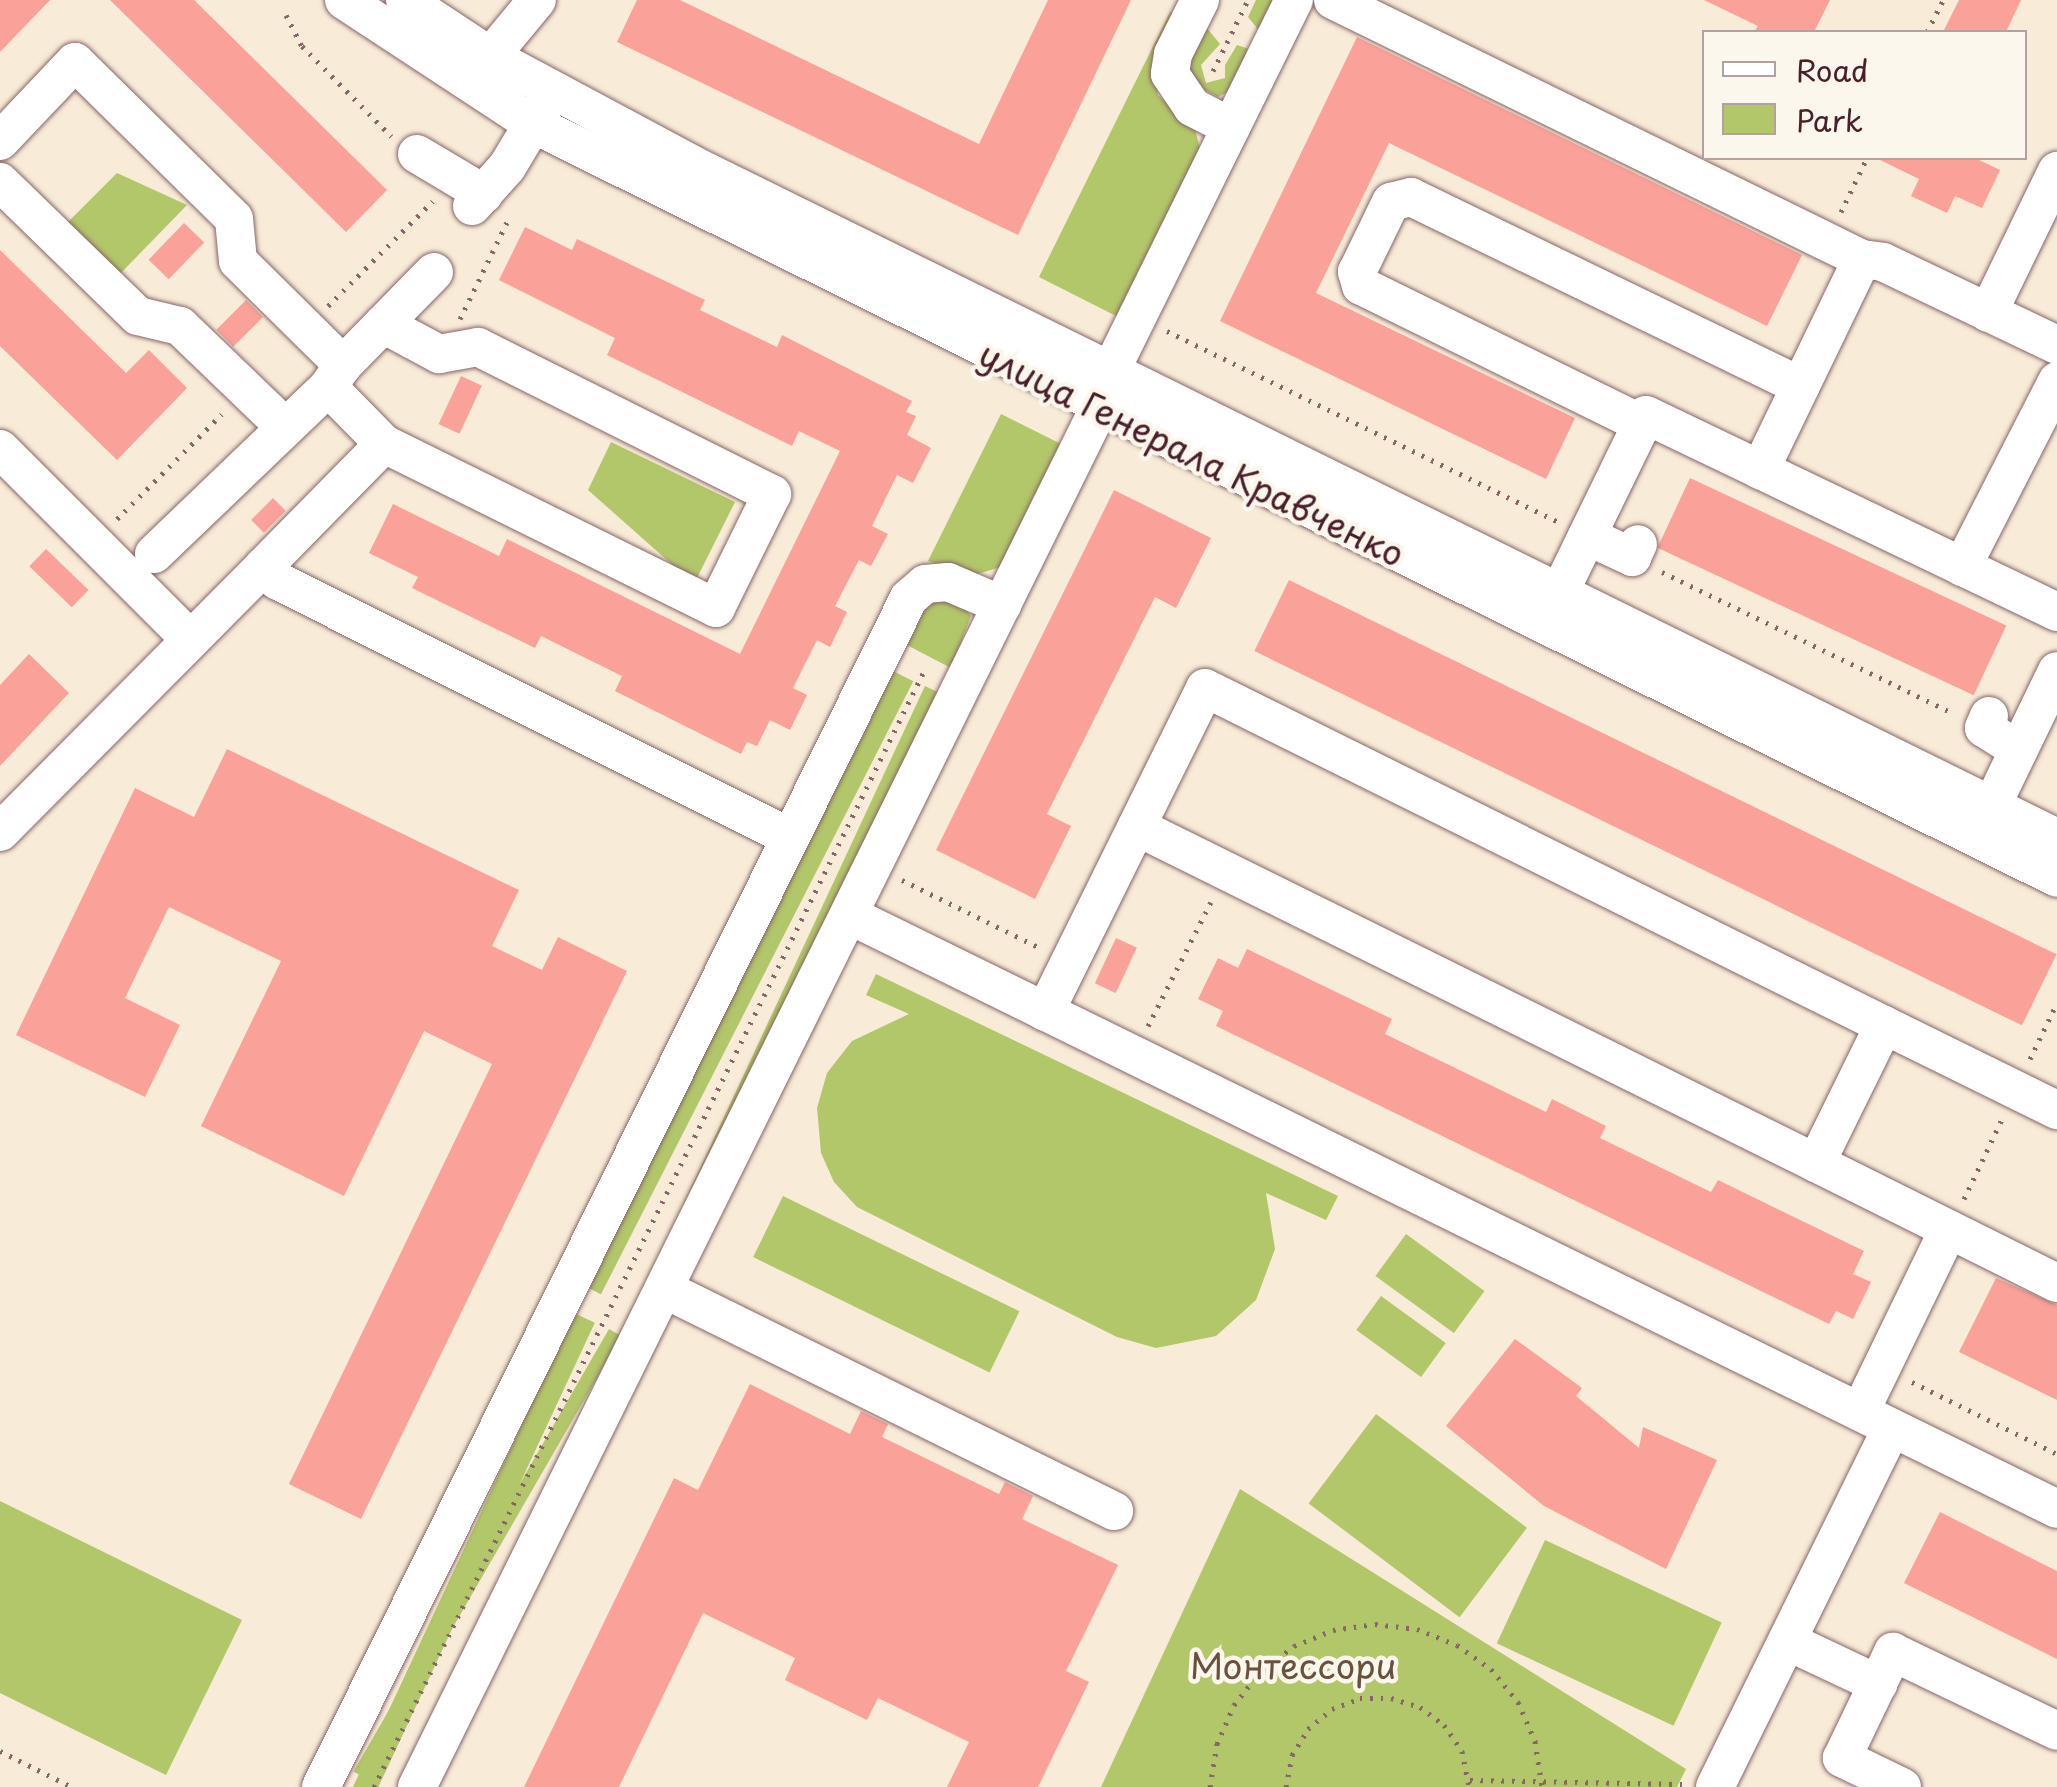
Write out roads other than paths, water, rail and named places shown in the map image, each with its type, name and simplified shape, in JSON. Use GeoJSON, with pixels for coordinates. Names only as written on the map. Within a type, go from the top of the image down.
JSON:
{"type":"FeatureCollection","features":[{"type":"Feature","properties":{"kind":"street","name":"улица Генерала Кравченко"},"geometry":{"type":"LineString","coordinates":[[344,0],[478,70],[552,91],[1112,368],[1552,608],[1984,822],[2057,878]]}},
{"type":"Feature","properties":{"kind":"street","name":"улица Генерала Кравченко"},"geometry":{"type":"LineString","coordinates":[[405,0],[533,124],[1099,408],[1552,608]]}},
{"type":"Feature","properties":{"kind":"street"},"geometry":{"type":"LineString","coordinates":[[478,70],[537,0]]}},
{"type":"Feature","properties":{"kind":"street"},"geometry":{"type":"LineString","coordinates":[[1112,368],[1294,0]]}},
{"type":"Feature","properties":{"kind":"street"},"geometry":{"type":"LineString","coordinates":[[1333,0],[1862,259],[1883,262],[2057,345]]}},
{"type":"Feature","properties":{"kind":"street"},"geometry":{"type":"LineString","coordinates":[[1197,5],[1172,54],[1170,74],[1192,107],[1231,127]]}},
{"type":"Feature","properties":{"kind":"street"},"geometry":{"type":"LineString","coordinates":[[0,141],[75,62],[234,220],[238,261],[306,328],[384,444],[716,608],[772,494],[478,347],[439,354],[383,324]]}},
{"type":"Feature","properties":{"kind":"street"},"geometry":{"type":"LineString","coordinates":[[418,154],[481,197],[552,91]]}},
{"type":"Feature","properties":{"kind":"street"},"geometry":{"type":"LineString","coordinates":[[1988,313],[2057,172]]}},
{"type":"Feature","properties":{"kind":"street"},"geometry":{"type":"LineString","coordinates":[[0,182],[138,316],[180,326],[282,424]]}},
{"type":"Feature","properties":{"kind":"street"},"geometry":{"type":"LineString","coordinates":[[1642,424],[1361,286],[1357,272],[1391,202],[1412,197],[1801,386]]}},
{"type":"Feature","properties":{"kind":"street"},"geometry":{"type":"LineString","coordinates":[[1760,470],[1862,259]]}},
{"type":"Feature","properties":{"kind":"street"},"geometry":{"type":"LineString","coordinates":[[154,554],[335,376],[434,272]]}},
{"type":"Feature","properties":{"kind":"street"},"geometry":{"type":"LineString","coordinates":[[1962,567],[2057,381]]}},
{"type":"Feature","properties":{"kind":"street"},"geometry":{"type":"LineString","coordinates":[[417,1787],[1099,408]]}},
{"type":"Feature","properties":{"kind":"street"},"geometry":{"type":"LineString","coordinates":[[1552,608],[1646,415],[2057,612]]}},
{"type":"Feature","properties":{"kind":"street"},"geometry":{"type":"LineString","coordinates":[[0,832],[384,444]]}},
{"type":"Feature","properties":{"kind":"street"},"geometry":{"type":"LineString","coordinates":[[0,450],[190,638]]}},
{"type":"Feature","properties":{"kind":"street"},"geometry":{"type":"LineString","coordinates":[[1587,536],[1635,550]]}},
{"type":"Feature","properties":{"kind":"street"},"geometry":{"type":"LineString","coordinates":[[263,567],[296,593],[790,837]]}},
{"type":"Feature","properties":{"kind":"street"},"geometry":{"type":"LineString","coordinates":[[321,1787],[908,598],[925,584],[948,582],[1002,604]]}},
{"type":"Feature","properties":{"kind":"street"},"geometry":{"type":"LineString","coordinates":[[1984,822],[2057,671]]}},
{"type":"Feature","properties":{"kind":"street"},"geometry":{"type":"LineString","coordinates":[[1045,1012],[1205,688],[2057,1110]]}},
{"type":"Feature","properties":{"kind":"street"},"geometry":{"type":"LineString","coordinates":[[1986,722],[2018,750]]}},
{"type":"Feature","properties":{"kind":"street","name":"улица Генерала Кравченко"},"geometry":{"type":"LineString","coordinates":[[1984,822],[2057,838]]}},
{"type":"Feature","properties":{"kind":"street"},"geometry":{"type":"LineString","coordinates":[[1136,827],[2057,1283]]}},
{"type":"Feature","properties":{"kind":"street"},"geometry":{"type":"LineString","coordinates":[[848,914],[2057,1509]]}},
{"type":"Feature","properties":{"kind":"street"},"geometry":{"type":"LineString","coordinates":[[1816,1163],[1884,1024]]}},
{"type":"Feature","properties":{"kind":"street"},"geometry":{"type":"LineString","coordinates":[[1705,1786],[1787,1641],[1876,1420],[1881,1368],[1949,1230]]}},
{"type":"Feature","properties":{"kind":"street"},"geometry":{"type":"LineString","coordinates":[[664,1290],[1114,1511]]}},
{"type":"Feature","properties":{"kind":"street"},"geometry":{"type":"LineString","coordinates":[[1787,1641],[1878,1684]]}},
{"type":"Feature","properties":{"kind":"street"},"geometry":{"type":"LineString","coordinates":[[1902,1787],[1842,1758],[1893,1652],[2057,1731]]}},
{"type":"Feature","properties":{"kind":"park label","name":"Монтессори"},"geometry":{"type":"Point","coordinates":[1293,1665]}}]}
